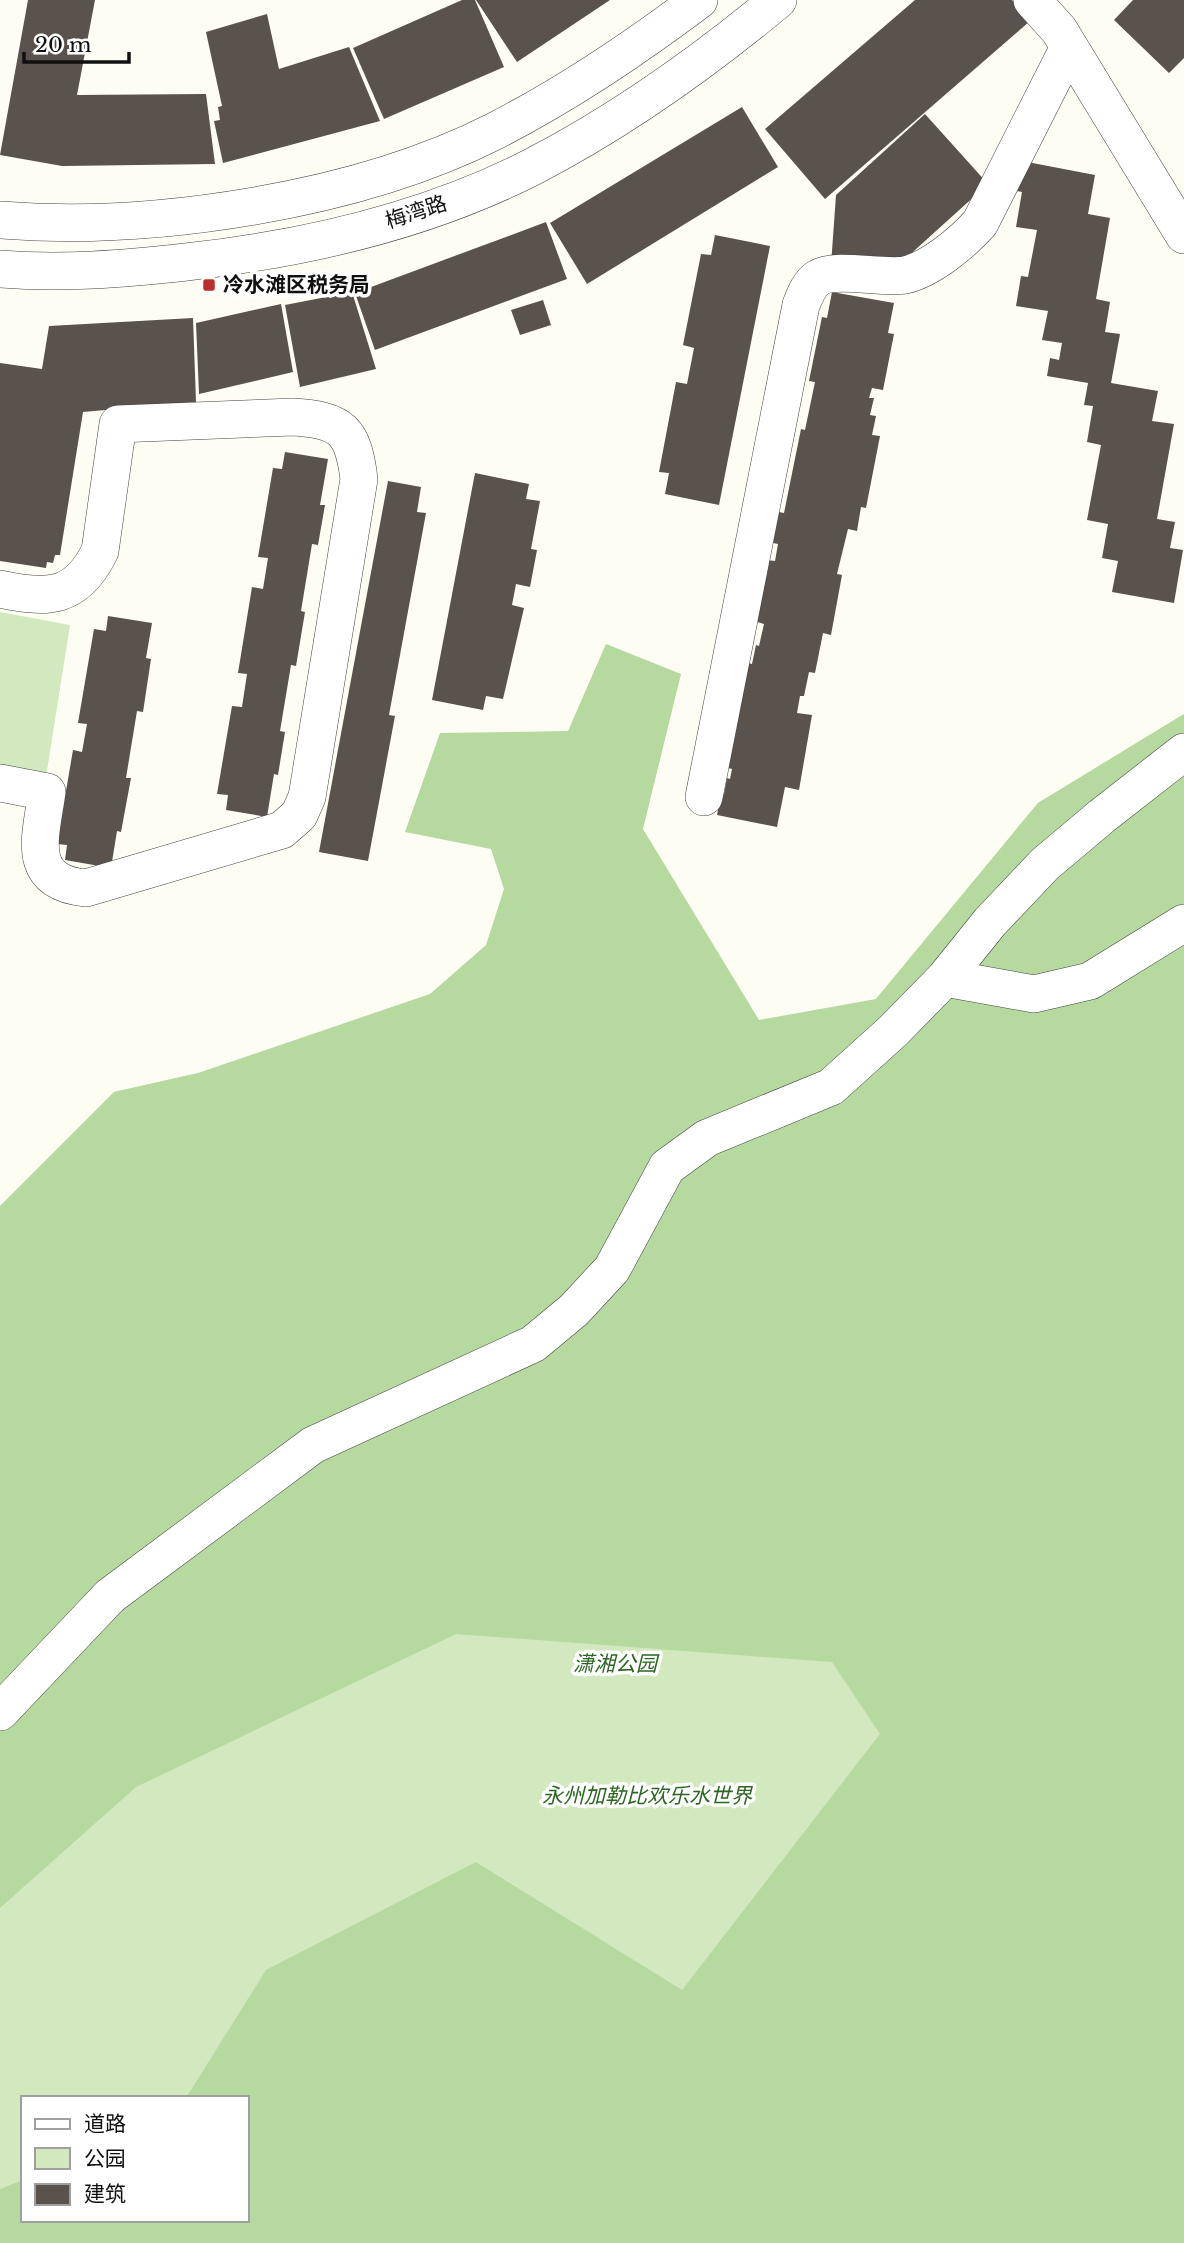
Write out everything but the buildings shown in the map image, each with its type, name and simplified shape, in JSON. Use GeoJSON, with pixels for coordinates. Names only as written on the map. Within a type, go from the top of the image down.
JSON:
{"type":"FeatureCollection","features":[{"type":"Feature","properties":{"kind":"street"},"geometry":{"type":"LineString","coordinates":[[0,220],[84,224],[158,218],[301,196],[366,180],[492,132],[565,93],[636,48],[699,0]]}},
{"type":"Feature","properties":{"kind":"street","name":"梅湾路"},"geometry":{"type":"LineString","coordinates":[[0,268],[79,270],[228,258],[304,244],[393,222],[530,168],[601,129],[677,80],[778,0]]}},
{"type":"Feature","properties":{"kind":"street"},"geometry":{"type":"LineString","coordinates":[[1032,0],[1059,30],[1184,235]]}},
{"type":"Feature","properties":{"kind":"street"},"geometry":{"type":"LineString","coordinates":[[704,797],[801,304],[807,289],[819,277],[834,273],[877,277],[906,274],[936,260],[962,242],[980,223],[1069,47]]}},
{"type":"Feature","properties":{"kind":"street"},"geometry":{"type":"LineString","coordinates":[[0,589],[35,596],[51,594],[66,590],[92,567],[100,551],[118,424],[318,418],[343,430],[356,450],[359,479],[307,797],[299,816],[282,830],[86,888],[67,886],[53,879],[43,864],[39,846],[47,792],[0,783]]}},
{"type":"Feature","properties":{"kind":"street"},"geometry":{"type":"LineString","coordinates":[[0,1712],[110,1596],[313,1445],[533,1344],[574,1310],[612,1269],[667,1167],[707,1138],[831,1087],[893,1031],[945,978],[990,922],[1045,864],[1184,752]]}},
{"type":"Feature","properties":{"kind":"street"},"geometry":{"type":"LineString","coordinates":[[945,978],[1034,994],[1090,981],[1184,923]]}},
{"type":"Feature","properties":{"kind":"green space"},"geometry":{"type":"Polygon","coordinates":[[[0,612],[70,625],[46,777],[0,769],[0,612]]]}},
{"type":"Feature","properties":{"kind":"green space","name":"潇湘公园"},"geometry":{"type":"Polygon","coordinates":[[[606,644],[681,674],[643,829],[759,1020],[876,999],[1038,803],[1184,714],[1184,2243],[0,2243],[0,2189],[21,2181],[21,2222],[248,2222],[248,2096],[187,2096],[266,1970],[476,1862],[682,1990],[880,1734],[832,1662],[456,1634],[136,1787],[0,1908],[0,1206],[114,1092],[198,1073],[430,994],[486,945],[504,889],[491,849],[405,832],[440,733],[568,731],[606,644]]]}},
{"type":"Feature","properties":{"kind":"green space","name":"潇湘公园"},"geometry":{"type":"Polygon","coordinates":[[[1184,714],[1184,2243],[0,2243],[0,1219],[114,1092],[670,968],[667,1097],[876,999],[1038,803],[1184,714]]]}},
{"type":"Feature","properties":{"kind":"place","name":"冷水滩区税务局"},"geometry":{"type":"Point","coordinates":[209,285]}},
{"type":"Feature","properties":{"kind":"park label","name":"永州加勒比欢乐水世界"},"geometry":{"type":"Point","coordinates":[647,1796]}}]}
